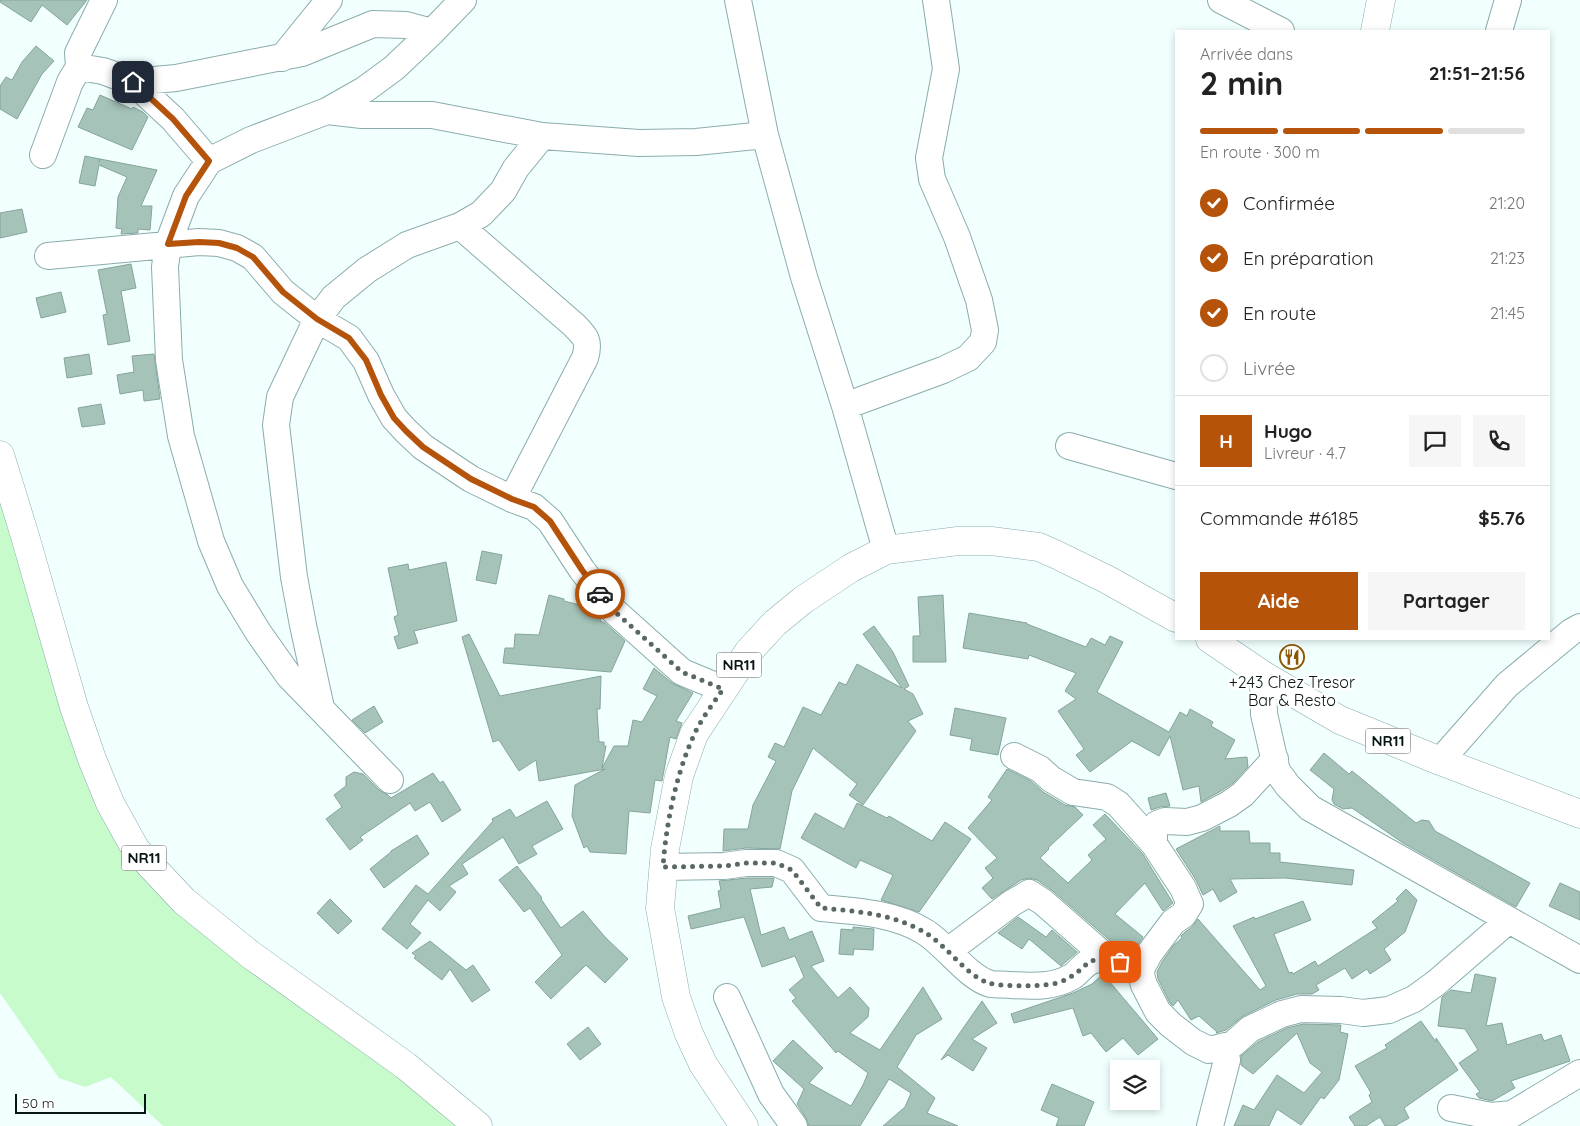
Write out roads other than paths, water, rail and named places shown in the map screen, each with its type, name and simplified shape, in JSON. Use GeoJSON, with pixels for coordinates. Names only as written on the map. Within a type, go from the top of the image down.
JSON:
{"type":"FeatureCollection","features":[{"type":"Feature","properties":{"kind":"main road"},"geometry":{"type":"LineString","coordinates":[[1375,30],[1381,0]]}},
{"type":"Feature","properties":{"kind":"main road","name":"NR11"},"geometry":{"type":"LineString","coordinates":[[0,455],[74,707],[110,803],[136,850],[184,901],[251,955],[406,1066],[478,1126]]}},
{"type":"Feature","properties":{"kind":"main road","name":"NR11"},"geometry":{"type":"LineString","coordinates":[[744,1126],[703,1064],[689,1034],[676,997],[660,908],[665,849],[679,776],[694,734],[749,651],[775,622],[824,585],[851,568],[886,550],[958,541],[991,541],[1039,548],[1108,580],[1175,617]]}},
{"type":"Feature","properties":{"kind":"main road","name":"NR11"},"geometry":{"type":"LineString","coordinates":[[1222,642],[1263,675],[1340,720],[1440,761],[1580,814]]}},
{"type":"Feature","properties":{"kind":"street"},"geometry":{"type":"LineString","coordinates":[[43,155],[70,82],[79,67],[78,53],[104,0]]}},
{"type":"Feature","properties":{"kind":"street"},"geometry":{"type":"LineString","coordinates":[[282,58],[329,0]]}},
{"type":"Feature","properties":{"kind":"street"},"geometry":{"type":"LineString","coordinates":[[390,780],[290,676],[258,632],[230,586],[211,542],[181,436],[169,360],[166,267],[168,244],[186,196],[209,161],[251,140],[327,111],[364,90],[394,68],[463,0]]}},
{"type":"Feature","properties":{"kind":"street"},"geometry":{"type":"LineString","coordinates":[[738,0],[765,135],[804,277],[845,406],[886,550]]}},
{"type":"Feature","properties":{"kind":"street"},"geometry":{"type":"LineString","coordinates":[[845,406],[943,370],[968,358],[983,342],[985,330],[979,300],[957,237],[932,178],[929,158],[946,70],[936,0]]}},
{"type":"Feature","properties":{"kind":"street"},"geometry":{"type":"LineString","coordinates":[[1221,0],[1279,30]]}},
{"type":"Feature","properties":{"kind":"street"},"geometry":{"type":"LineString","coordinates":[[1500,30],[1508,0]]}},
{"type":"Feature","properties":{"kind":"street"},"geometry":{"type":"LineString","coordinates":[[133,82],[176,78],[282,58],[317,48],[373,24],[406,25],[432,32]]}},
{"type":"Feature","properties":{"kind":"street"},"geometry":{"type":"LineString","coordinates":[[79,67],[103,71],[133,82],[173,119],[209,161]]}},
{"type":"Feature","properties":{"kind":"street"},"geometry":{"type":"LineString","coordinates":[[327,111],[362,114],[432,115],[542,136],[639,143],[696,142],[765,135]]}},
{"type":"Feature","properties":{"kind":"street"},"geometry":{"type":"LineString","coordinates":[[321,708],[302,625],[294,577],[276,425],[280,396],[317,319],[334,297],[367,270],[407,245],[460,226],[482,214],[503,191],[516,168],[542,136]]}},
{"type":"Feature","properties":{"kind":"street"},"geometry":{"type":"LineString","coordinates":[[460,226],[586,337],[588,348],[585,358],[512,499]]}},
{"type":"Feature","properties":{"kind":"street"},"geometry":{"type":"LineString","coordinates":[[48,256],[206,242],[237,248],[253,257],[283,292],[317,319],[349,338],[366,360],[381,395],[394,418],[423,447],[471,479],[512,499],[534,507],[550,521],[582,570],[613,610],[682,672],[723,689]]}},
{"type":"Feature","properties":{"kind":"street"},"geometry":{"type":"LineString","coordinates":[[1070,446],[1175,476]]}},
{"type":"Feature","properties":{"kind":"street"},"geometry":{"type":"LineString","coordinates":[[1440,761],[1507,685],[1571,632],[1580,627]]}},
{"type":"Feature","properties":{"kind":"street"},"geometry":{"type":"LineString","coordinates":[[1263,675],[1264,714],[1277,771],[1288,786],[1310,808],[1580,960]]}},
{"type":"Feature","properties":{"kind":"street"},"geometry":{"type":"LineString","coordinates":[[1014,756],[1040,769],[1051,779],[1072,792],[1107,797],[1112,800],[1118,804],[1154,844],[1183,888],[1190,904],[1183,915],[1173,922],[1149,954],[1142,967],[1141,975],[1158,1012],[1193,1042],[1209,1050],[1220,1049],[1233,1044],[1250,1029],[1282,1014],[1301,1009],[1340,1010],[1363,1013],[1389,1010],[1414,999],[1436,984],[1510,920]]}},
{"type":"Feature","properties":{"kind":"street"},"geometry":{"type":"LineString","coordinates":[[1154,844],[1154,829],[1157,824],[1164,821],[1187,822],[1202,818],[1229,804],[1244,794],[1275,759]]}},
{"type":"Feature","properties":{"kind":"street"},"geometry":{"type":"LineString","coordinates":[[663,867],[776,863],[792,870],[821,908],[870,914],[902,922],[925,932],[976,977],[990,984],[1028,986],[1060,983],[1074,975],[1085,964],[1093,960],[1107,958],[1142,967]]}},
{"type":"Feature","properties":{"kind":"street"},"geometry":{"type":"LineString","coordinates":[[948,951],[1012,903],[1029,893],[1043,902],[1107,958]]}},
{"type":"Feature","properties":{"kind":"street"},"geometry":{"type":"LineString","coordinates":[[727,997],[771,1094],[794,1126]]}},
{"type":"Feature","properties":{"kind":"street"},"geometry":{"type":"LineString","coordinates":[[1210,1126],[1226,1060],[1220,1049]]}},
{"type":"Feature","properties":{"kind":"street"},"geometry":{"type":"LineString","coordinates":[[1451,1108],[1491,1116],[1512,1114],[1580,1073]]}},
{"type":"Feature","properties":{"kind":"place","name":"+243 Chez Tresor Bar & Resto"},"geometry":{"type":"Point","coordinates":[1292,657]}}]}
